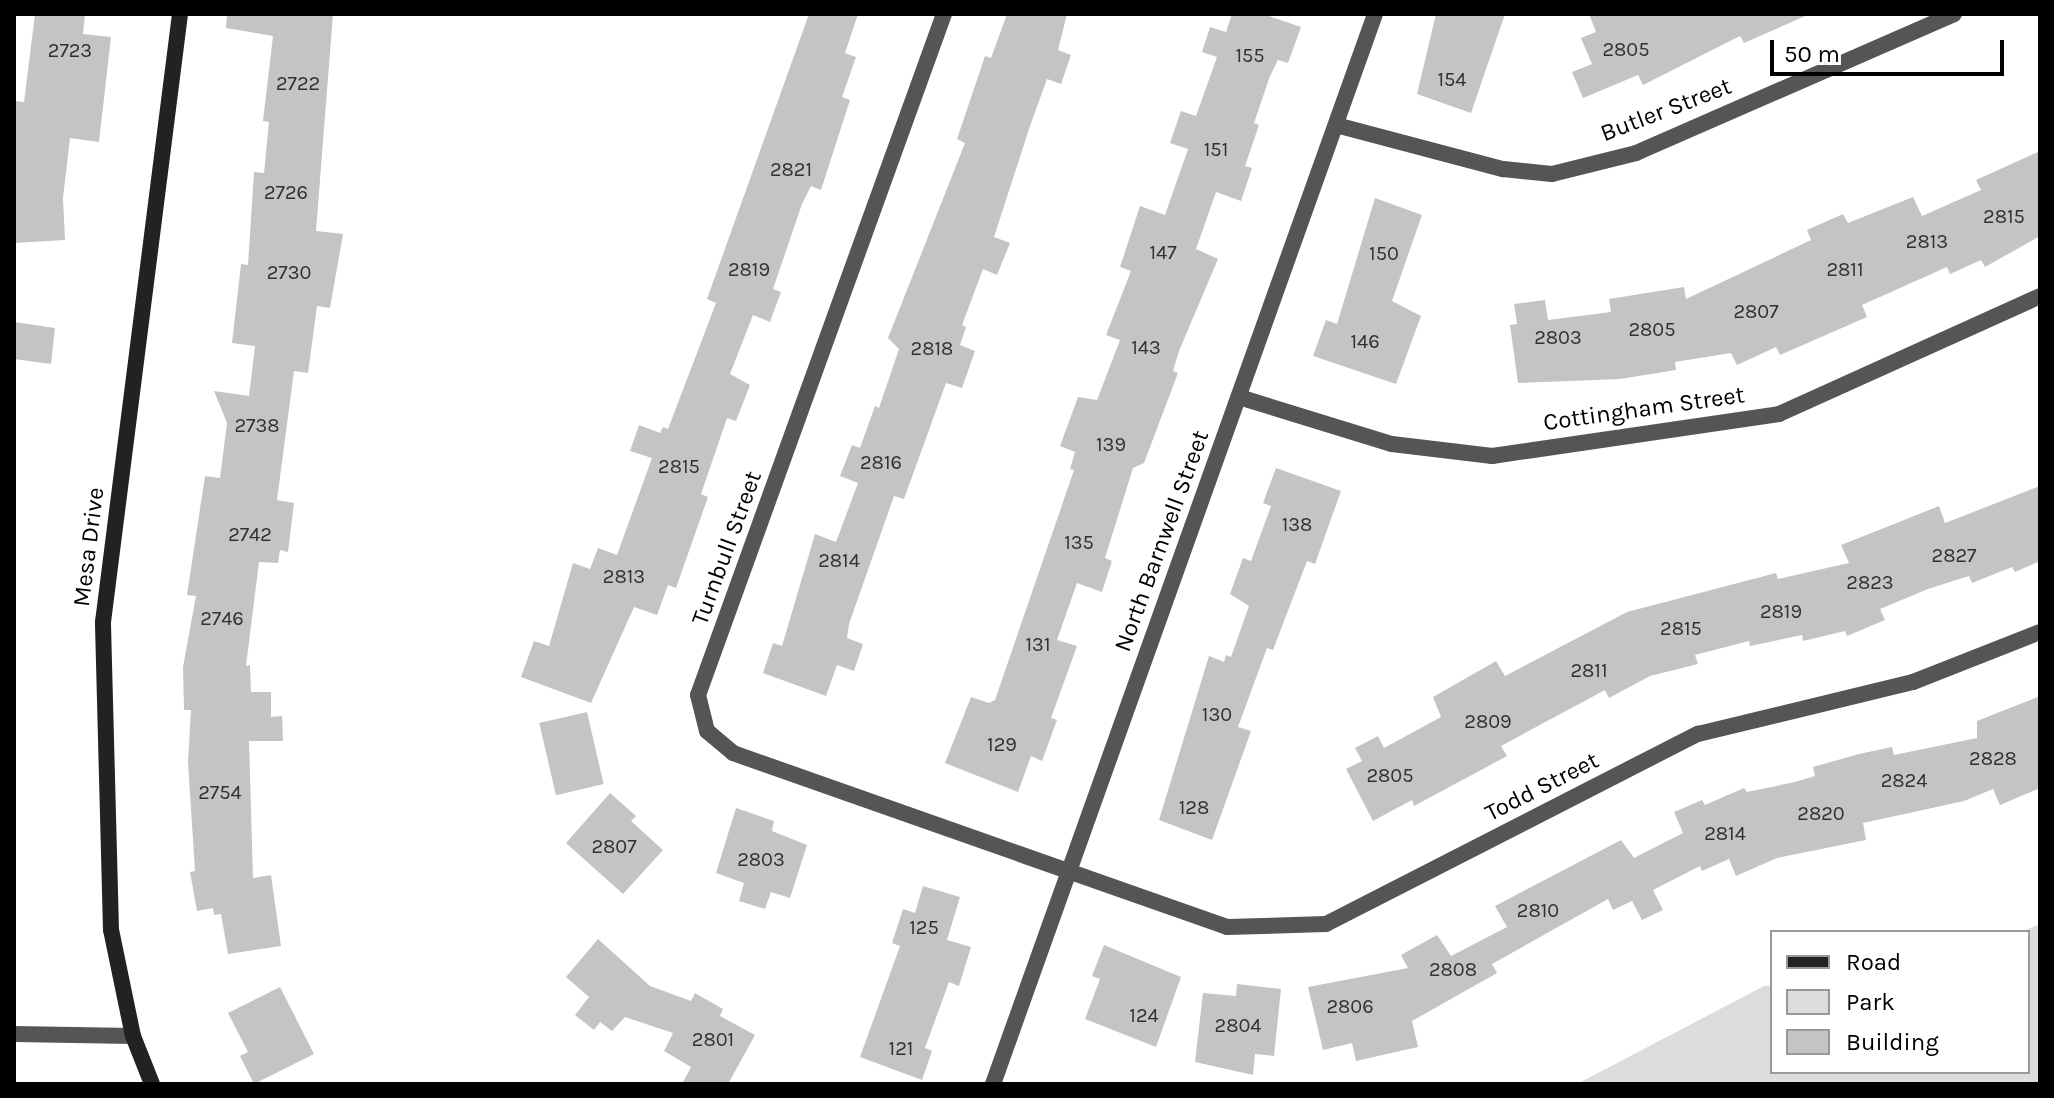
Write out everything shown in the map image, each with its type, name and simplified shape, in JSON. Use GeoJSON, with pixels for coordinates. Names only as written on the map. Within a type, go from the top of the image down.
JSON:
{"type":"FeatureCollection","features":[{"type":"Feature","properties":{"kind":"main road","name":"Mesa Drive"},"geometry":{"type":"LineString","coordinates":[[152,1084],[133,1036],[111,930],[103,622],[180,14]]}},
{"type":"Feature","properties":{"kind":"street","name":"Turnbull Street"},"geometry":{"type":"LineString","coordinates":[[944,14],[698,695],[707,731],[733,753],[1069,874]]}},
{"type":"Feature","properties":{"kind":"street","name":"North Barnwell Street"},"geometry":{"type":"LineString","coordinates":[[993,1084],[1375,14]]}},
{"type":"Feature","properties":{"kind":"street","name":"Butler Street"},"geometry":{"type":"LineString","coordinates":[[1336,125],[1503,169],[1552,174],[1636,153],[1954,14]]}},
{"type":"Feature","properties":{"kind":"street","name":"Cottingham Street"},"geometry":{"type":"LineString","coordinates":[[1239,397],[1392,444],[1492,456],[1779,414],[2040,296]]}},
{"type":"Feature","properties":{"kind":"street","name":"Todd Street"},"geometry":{"type":"LineString","coordinates":[[1069,874],[1227,927],[1326,924],[1698,734],[1913,682],[2040,632]]}},
{"type":"Feature","properties":{"kind":"street"},"geometry":{"type":"LineString","coordinates":[[14,1034],[133,1036]]}},
{"type":"Feature","properties":{"kind":"green space"},"geometry":{"type":"Polygon","coordinates":[[[2040,924],[2040,1084],[1577,1084],[1764,986],[1770,986],[1770,1074],[2030,1074],[2030,930],[2026,930],[2040,924]]]}},
{"type":"Feature","properties":{"kind":"building"},"geometry":{"type":"Polygon","coordinates":[[[35,14],[85,14],[83,34],[111,37],[99,142],[70,138],[63,198],[65,240],[14,243],[14,101],[24,102],[35,14]]]}},
{"type":"Feature","properties":{"kind":"building"},"geometry":{"type":"Polygon","coordinates":[[[227,14],[333,14],[316,231],[343,234],[330,308],[317,306],[308,373],[294,371],[277,500],[294,503],[288,552],[280,550],[278,563],[259,562],[246,666],[250,665],[251,692],[271,692],[271,717],[282,716],[283,741],[249,741],[253,878],[271,875],[281,946],[228,954],[221,914],[214,915],[213,908],[197,911],[190,872],[195,871],[188,762],[191,710],[184,710],[183,667],[196,596],[187,595],[205,476],[220,478],[227,423],[214,391],[249,396],[255,346],[232,343],[241,264],[248,265],[254,172],[264,173],[269,122],[263,121],[273,36],[226,28],[227,14]]]}},
{"type":"Feature","properties":{"kind":"building"},"geometry":{"type":"Polygon","coordinates":[[[809,14],[858,14],[845,53],[856,57],[842,97],[850,100],[821,190],[811,186],[802,204],[773,289],[781,292],[770,322],[753,315],[730,374],[750,385],[736,421],[727,418],[701,494],[708,497],[676,588],[668,585],[657,615],[634,607],[591,703],[521,677],[534,641],[549,646],[573,563],[590,569],[598,548],[617,555],[652,458],[630,451],[639,425],[660,433],[663,427],[668,429],[716,303],[707,299],[809,14]]]}},
{"type":"Feature","properties":{"kind":"building"},"geometry":{"type":"Polygon","coordinates":[[[1007,14],[1067,14],[1058,50],[1071,55],[1061,84],[1047,79],[1030,126],[994,237],[1010,243],[997,275],[983,269],[962,325],[966,327],[960,345],[975,351],[962,388],[946,383],[904,499],[894,496],[849,624],[847,638],[863,644],[854,671],[837,665],[826,696],[763,673],[773,643],[782,646],[815,534],[836,542],[858,483],[840,476],[852,445],[860,448],[875,406],[879,408],[899,349],[888,338],[965,143],[957,139],[985,56],[991,58],[1007,14]]]}},
{"type":"Feature","properties":{"kind":"building"},"geometry":{"type":"Polygon","coordinates":[[[1232,14],[1263,14],[1301,27],[1288,63],[1278,60],[1270,76],[1254,123],[1259,125],[1245,166],[1252,168],[1241,201],[1216,192],[1196,249],[1218,259],[1179,351],[1173,371],[1178,373],[1144,463],[1133,468],[1105,558],[1112,561],[1102,592],[1077,583],[1057,640],[1077,646],[1051,718],[1057,720],[1042,761],[1031,756],[1018,792],[945,763],[971,697],[989,703],[995,700],[1074,470],[1070,469],[1075,452],[1060,446],[1078,397],[1097,400],[1120,340],[1106,335],[1131,271],[1120,267],[1140,206],[1165,215],[1188,149],[1170,143],[1181,111],[1196,116],[1217,57],[1202,52],[1210,27],[1226,32],[1232,14]]]}},
{"type":"Feature","properties":{"kind":"building"},"geometry":{"type":"Polygon","coordinates":[[[1436,14],[1505,14],[1471,113],[1417,94],[1436,14]]]}},
{"type":"Feature","properties":{"kind":"building"},"geometry":{"type":"Polygon","coordinates":[[[1589,14],[1810,14],[1744,43],[1740,36],[1643,85],[1638,75],[1583,98],[1572,72],[1592,64],[1581,38],[1596,32],[1589,14]]]}},
{"type":"Feature","properties":{"kind":"building"},"geometry":{"type":"Polygon","coordinates":[[[2040,151],[2040,236],[1985,267],[1981,260],[1950,274],[1947,267],[1862,305],[1867,317],[1780,355],[1776,347],[1737,365],[1731,353],[1675,362],[1676,370],[1620,379],[1518,383],[1510,325],[1517,324],[1514,304],[1545,300],[1548,320],[1611,312],[1609,299],[1684,287],[1686,299],[1811,240],[1807,230],[1843,214],[1848,223],[1913,197],[1922,216],[1981,190],[1976,180],[2040,151]]]}},
{"type":"Feature","properties":{"kind":"building"},"geometry":{"type":"Polygon","coordinates":[[[1375,198],[1422,215],[1392,301],[1421,316],[1396,384],[1313,356],[1326,320],[1337,324],[1375,198]]]}},
{"type":"Feature","properties":{"kind":"building"},"geometry":{"type":"Polygon","coordinates":[[[14,322],[55,328],[51,364],[14,359],[14,322]]]}},
{"type":"Feature","properties":{"kind":"building"},"geometry":{"type":"Polygon","coordinates":[[[1276,468],[1341,491],[1315,564],[1307,561],[1273,650],[1267,648],[1238,727],[1251,731],[1212,840],[1159,820],[1209,656],[1224,662],[1226,655],[1231,657],[1249,606],[1230,594],[1243,558],[1251,561],[1271,506],[1263,503],[1276,468]]]}},
{"type":"Feature","properties":{"kind":"building"},"geometry":{"type":"Polygon","coordinates":[[[2040,486],[2040,561],[2015,572],[2012,567],[1972,583],[1969,576],[1928,589],[1880,609],[1885,620],[1847,636],[1845,631],[1803,641],[1802,635],[1750,646],[1749,641],[1695,655],[1698,664],[1650,676],[1609,698],[1605,690],[1501,746],[1507,756],[1414,806],[1412,800],[1373,821],[1346,769],[1362,761],[1355,748],[1378,736],[1384,748],[1441,717],[1433,697],[1496,661],[1505,676],[1627,612],[1776,573],[1778,579],[1849,563],[1841,545],[1939,506],[1945,523],[2040,486]]]}},
{"type":"Feature","properties":{"kind":"building"},"geometry":{"type":"Polygon","coordinates":[[[2040,696],[2040,788],[2000,805],[1993,789],[1964,801],[1863,823],[1866,840],[1777,858],[1736,876],[1729,859],[1702,871],[1700,866],[1653,890],[1663,910],[1642,920],[1632,901],[1613,910],[1608,899],[1492,964],[1497,973],[1412,1021],[1418,1047],[1356,1061],[1352,1043],[1323,1050],[1308,987],[1408,968],[1401,955],[1437,935],[1451,956],[1507,927],[1495,906],[1621,840],[1634,858],[1683,833],[1674,812],[1702,800],[1705,805],[1744,788],[1747,792],[1795,782],[1815,776],[1813,767],[1859,754],[1892,747],[1894,755],[1977,738],[1977,721],[2040,696]]]}},
{"type":"Feature","properties":{"kind":"building"},"geometry":{"type":"Polygon","coordinates":[[[587,712],[604,784],[556,795],[539,723],[587,712]]]}},
{"type":"Feature","properties":{"kind":"building"},"geometry":{"type":"Polygon","coordinates":[[[610,793],[636,816],[631,821],[663,850],[623,894],[566,843],[610,793]]]}},
{"type":"Feature","properties":{"kind":"building"},"geometry":{"type":"Polygon","coordinates":[[[736,808],[774,821],[772,831],[807,845],[790,898],[771,892],[765,909],[739,901],[744,883],[716,873],[736,808]]]}},
{"type":"Feature","properties":{"kind":"building"},"geometry":{"type":"Polygon","coordinates":[[[923,886],[960,897],[947,940],[971,947],[959,986],[949,982],[925,1048],[932,1051],[922,1080],[860,1057],[900,946],[892,943],[903,909],[915,913],[923,886]]]}},
{"type":"Feature","properties":{"kind":"building"},"geometry":{"type":"Polygon","coordinates":[[[598,939],[650,986],[691,1001],[695,993],[723,1009],[720,1016],[755,1035],[728,1084],[682,1084],[691,1067],[664,1051],[673,1033],[625,1017],[612,1031],[600,1022],[594,1030],[575,1015],[589,997],[566,977],[598,939]]]}},
{"type":"Feature","properties":{"kind":"building"},"geometry":{"type":"Polygon","coordinates":[[[1104,945],[1181,977],[1156,1047],[1085,1019],[1100,979],[1092,976],[1104,945]]]}},
{"type":"Feature","properties":{"kind":"building"},"geometry":{"type":"Polygon","coordinates":[[[1237,984],[1281,989],[1274,1056],[1255,1054],[1253,1075],[1195,1062],[1203,993],[1236,996],[1237,984]]]}},
{"type":"Feature","properties":{"kind":"building"},"geometry":{"type":"Polygon","coordinates":[[[280,987],[314,1054],[254,1084],[240,1056],[248,1052],[228,1013],[280,987]]]}}]}
